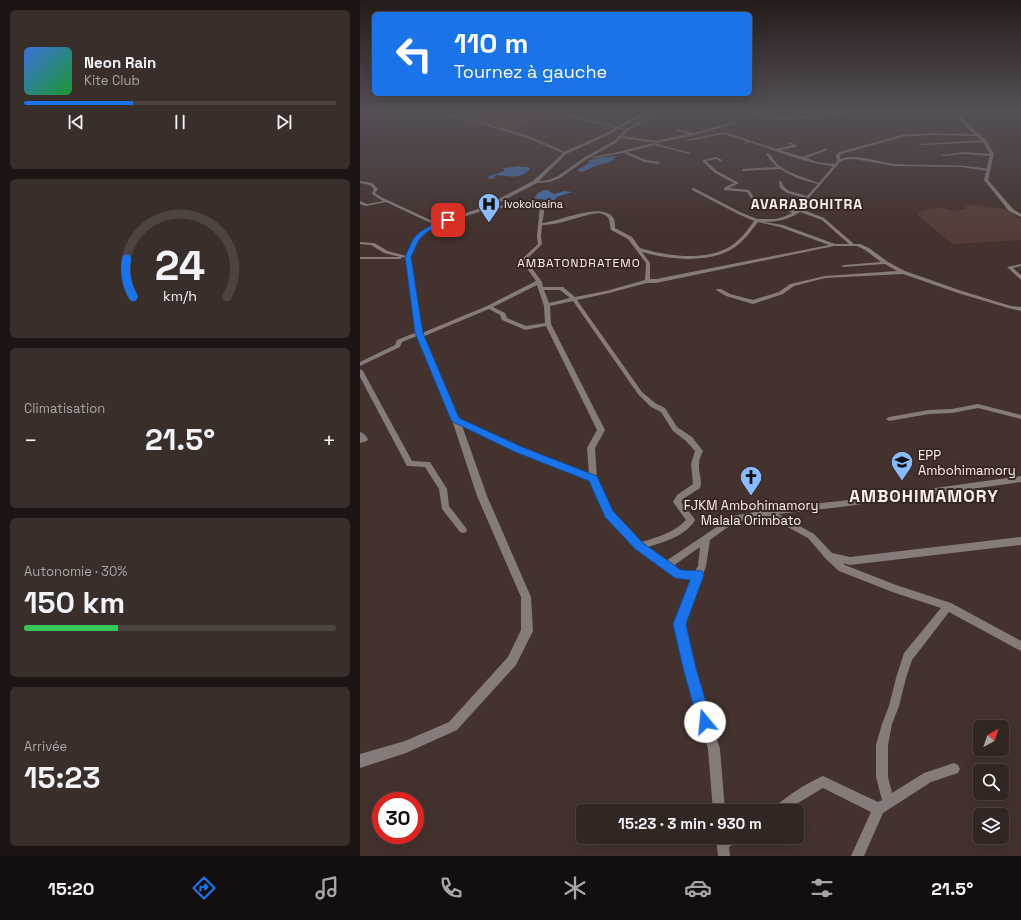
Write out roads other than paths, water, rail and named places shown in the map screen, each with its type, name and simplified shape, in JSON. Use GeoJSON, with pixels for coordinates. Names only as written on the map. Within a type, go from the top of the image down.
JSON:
{"type":"FeatureCollection","features":[{"type":"Feature","properties":{"kind":"street"},"geometry":{"type":"LineString","coordinates":[[557,150],[565,153]]}},
{"type":"Feature","properties":{"kind":"street"},"geometry":{"type":"LineString","coordinates":[[360,761],[406,747],[453,726],[512,661],[527,631],[526,597],[482,496],[456,420],[419,334],[408,258],[419,236],[437,224],[483,209],[535,182],[565,153],[572,150]]}},
{"type":"Feature","properties":{"kind":"street"},"geometry":{"type":"LineString","coordinates":[[535,182],[550,181],[559,177],[599,150]]}},
{"type":"Feature","properties":{"kind":"street"},"geometry":{"type":"LineString","coordinates":[[586,158],[627,150]]}},
{"type":"Feature","properties":{"kind":"street"},"geometry":{"type":"LineString","coordinates":[[679,150],[689,153]]}},
{"type":"Feature","properties":{"kind":"street"},"geometry":{"type":"LineString","coordinates":[[776,150],[802,159],[835,165]]}},
{"type":"Feature","properties":{"kind":"street"},"geometry":{"type":"LineString","coordinates":[[802,159],[824,150]]}},
{"type":"Feature","properties":{"kind":"street"},"geometry":{"type":"LineString","coordinates":[[757,220],[775,222],[788,218],[809,206],[804,201],[839,160],[838,155],[851,150]]}},
{"type":"Feature","properties":{"kind":"street"},"geometry":{"type":"LineString","coordinates":[[989,150],[992,155],[986,180],[1011,210],[1021,216]]}},
{"type":"Feature","properties":{"kind":"street"},"geometry":{"type":"LineString","coordinates":[[623,151],[645,161],[659,163]]}},
{"type":"Feature","properties":{"kind":"street"},"geometry":{"type":"LineString","coordinates":[[943,155],[965,153],[992,155]]}},
{"type":"Feature","properties":{"kind":"street"},"geometry":{"type":"LineString","coordinates":[[768,154],[770,158],[781,168],[793,176],[820,184]]}},
{"type":"Feature","properties":{"kind":"street"},"geometry":{"type":"LineString","coordinates":[[721,161],[716,158],[704,161],[716,172],[737,183],[725,189],[748,191],[754,200],[779,205],[796,213]]}},
{"type":"Feature","properties":{"kind":"street"},"geometry":{"type":"LineString","coordinates":[[839,160],[849,159],[897,166],[960,166],[988,170]]}},
{"type":"Feature","properties":{"kind":"street"},"geometry":{"type":"LineString","coordinates":[[743,170],[781,168]]}},
{"type":"Feature","properties":{"kind":"street"},"geometry":{"type":"LineString","coordinates":[[360,182],[371,184],[376,189],[374,193],[387,201],[437,224]]}},
{"type":"Feature","properties":{"kind":"street"},"geometry":{"type":"LineString","coordinates":[[780,182],[782,188],[788,192],[807,197]]}},
{"type":"Feature","properties":{"kind":"street"},"geometry":{"type":"LineString","coordinates":[[693,189],[739,213],[757,220],[794,230],[835,244]]}},
{"type":"Feature","properties":{"kind":"street"},"geometry":{"type":"LineString","coordinates":[[360,202],[366,205],[387,201]]}},
{"type":"Feature","properties":{"kind":"street"},"geometry":{"type":"LineString","coordinates":[[483,209],[506,206],[521,201],[540,202],[542,206],[539,236],[540,244],[523,260],[540,285],[546,305],[548,324],[601,430],[591,448],[593,479],[609,514],[639,546],[679,575],[698,575]]}},
{"type":"Feature","properties":{"kind":"street"},"geometry":{"type":"LineString","coordinates":[[800,210],[823,219],[852,244]]}},
{"type":"Feature","properties":{"kind":"street"},"geometry":{"type":"LineString","coordinates":[[541,224],[553,223],[592,213],[607,213],[612,219],[613,229],[630,238],[648,263],[647,281]]}},
{"type":"Feature","properties":{"kind":"street"},"geometry":{"type":"LineString","coordinates":[[638,248],[664,256],[708,255],[730,249],[750,231],[757,220]]}},
{"type":"Feature","properties":{"kind":"street"},"geometry":{"type":"LineString","coordinates":[[360,243],[372,244],[386,252],[408,258]]}},
{"type":"Feature","properties":{"kind":"street"},"geometry":{"type":"LineString","coordinates":[[546,305],[647,281],[656,281],[835,244],[852,244],[866,249],[886,263],[903,272],[960,292],[1021,309]]}},
{"type":"Feature","properties":{"kind":"street"},"geometry":{"type":"LineString","coordinates":[[360,258],[408,258]]}},
{"type":"Feature","properties":{"kind":"street"},"geometry":{"type":"LineString","coordinates":[[844,266],[886,263]]}},
{"type":"Feature","properties":{"kind":"street"},"geometry":{"type":"LineString","coordinates":[[1021,265],[1009,267],[1021,278]]}},
{"type":"Feature","properties":{"kind":"street"},"geometry":{"type":"LineString","coordinates":[[719,290],[728,295],[753,302],[781,293],[792,285],[826,277],[903,272]]}},
{"type":"Feature","properties":{"kind":"street"},"geometry":{"type":"LineString","coordinates":[[360,364],[398,346],[399,341],[490,307],[540,285],[561,288],[574,299],[640,393],[653,405],[663,410],[675,429],[689,439],[699,451],[695,463],[698,480],[697,486],[680,497],[677,502],[691,520],[688,525],[657,540],[639,546]]}},
{"type":"Feature","properties":{"kind":"street"},"geometry":{"type":"LineString","coordinates":[[490,307],[503,314],[504,319],[525,328],[548,324]]}},
{"type":"Feature","properties":{"kind":"street"},"geometry":{"type":"LineString","coordinates":[[360,371],[410,464],[427,464],[443,489],[444,507],[463,530]]}},
{"type":"Feature","properties":{"kind":"street"},"geometry":{"type":"LineString","coordinates":[[889,419],[978,406],[1021,417]]}},
{"type":"Feature","properties":{"kind":"street"},"geometry":{"type":"LineString","coordinates":[[456,420],[519,450],[593,479]]}},
{"type":"Feature","properties":{"kind":"street"},"geometry":{"type":"LineString","coordinates":[[360,434],[364,439],[360,440]]}},
{"type":"Feature","properties":{"kind":"street"},"geometry":{"type":"LineString","coordinates":[[666,566],[733,519],[1021,479]]}},
{"type":"Feature","properties":{"kind":"street"},"geometry":{"type":"LineString","coordinates":[[768,513],[811,536],[842,568],[895,589],[948,606],[1021,646]]}},
{"type":"Feature","properties":{"kind":"street"},"geometry":{"type":"LineString","coordinates":[[706,538],[702,566],[680,624],[689,668],[714,749],[718,804]]}},
{"type":"Feature","properties":{"kind":"street"},"geometry":{"type":"LineString","coordinates":[[829,556],[850,561],[1021,541]]}},
{"type":"Feature","properties":{"kind":"street"},"geometry":{"type":"LineString","coordinates":[[884,806],[882,745],[901,678],[908,657],[948,606]]}},
{"type":"Feature","properties":{"kind":"street"},"geometry":{"type":"LineString","coordinates":[[857,856],[884,806],[928,777],[954,769]]}},
{"type":"Feature","properties":{"kind":"street"},"geometry":{"type":"LineString","coordinates":[[787,804],[794,798],[823,782],[884,806]]}},
{"type":"Feature","properties":{"kind":"water"},"geometry":{"type":"Polygon","coordinates":[[[618,156],[610,162],[595,166],[585,171],[581,172],[577,170],[589,163],[588,161],[601,157],[618,156]]]}},
{"type":"Feature","properties":{"kind":"water"},"geometry":{"type":"Polygon","coordinates":[[[520,166],[528,167],[530,169],[523,175],[496,175],[493,179],[488,178],[489,176],[505,171],[503,168],[520,166]]]}},
{"type":"Feature","properties":{"kind":"water"},"geometry":{"type":"Polygon","coordinates":[[[544,190],[554,194],[564,191],[572,192],[557,197],[553,201],[534,198],[538,193],[544,190]]]}},
{"type":"Feature","properties":{"kind":"place","name":"Ivokoloaina"},"geometry":{"type":"Point","coordinates":[489,224]}},
{"type":"Feature","properties":{"kind":"place","name":"EPP Ambohimamory"},"geometry":{"type":"Point","coordinates":[902,482]}},
{"type":"Feature","properties":{"kind":"place","name":"FJKM Ambohimamory Malala Orimbato"},"geometry":{"type":"Point","coordinates":[751,496]}},
{"type":"Feature","properties":{"kind":"district","name":"AVARABOHITRA"},"geometry":{"type":"Point","coordinates":[807,204]}},
{"type":"Feature","properties":{"kind":"district","name":"AMBATONDRATEMO"},"geometry":{"type":"Point","coordinates":[579,263]}},
{"type":"Feature","properties":{"kind":"district","name":"AMBOHIMAMORY"},"geometry":{"type":"Point","coordinates":[924,496]}}]}
